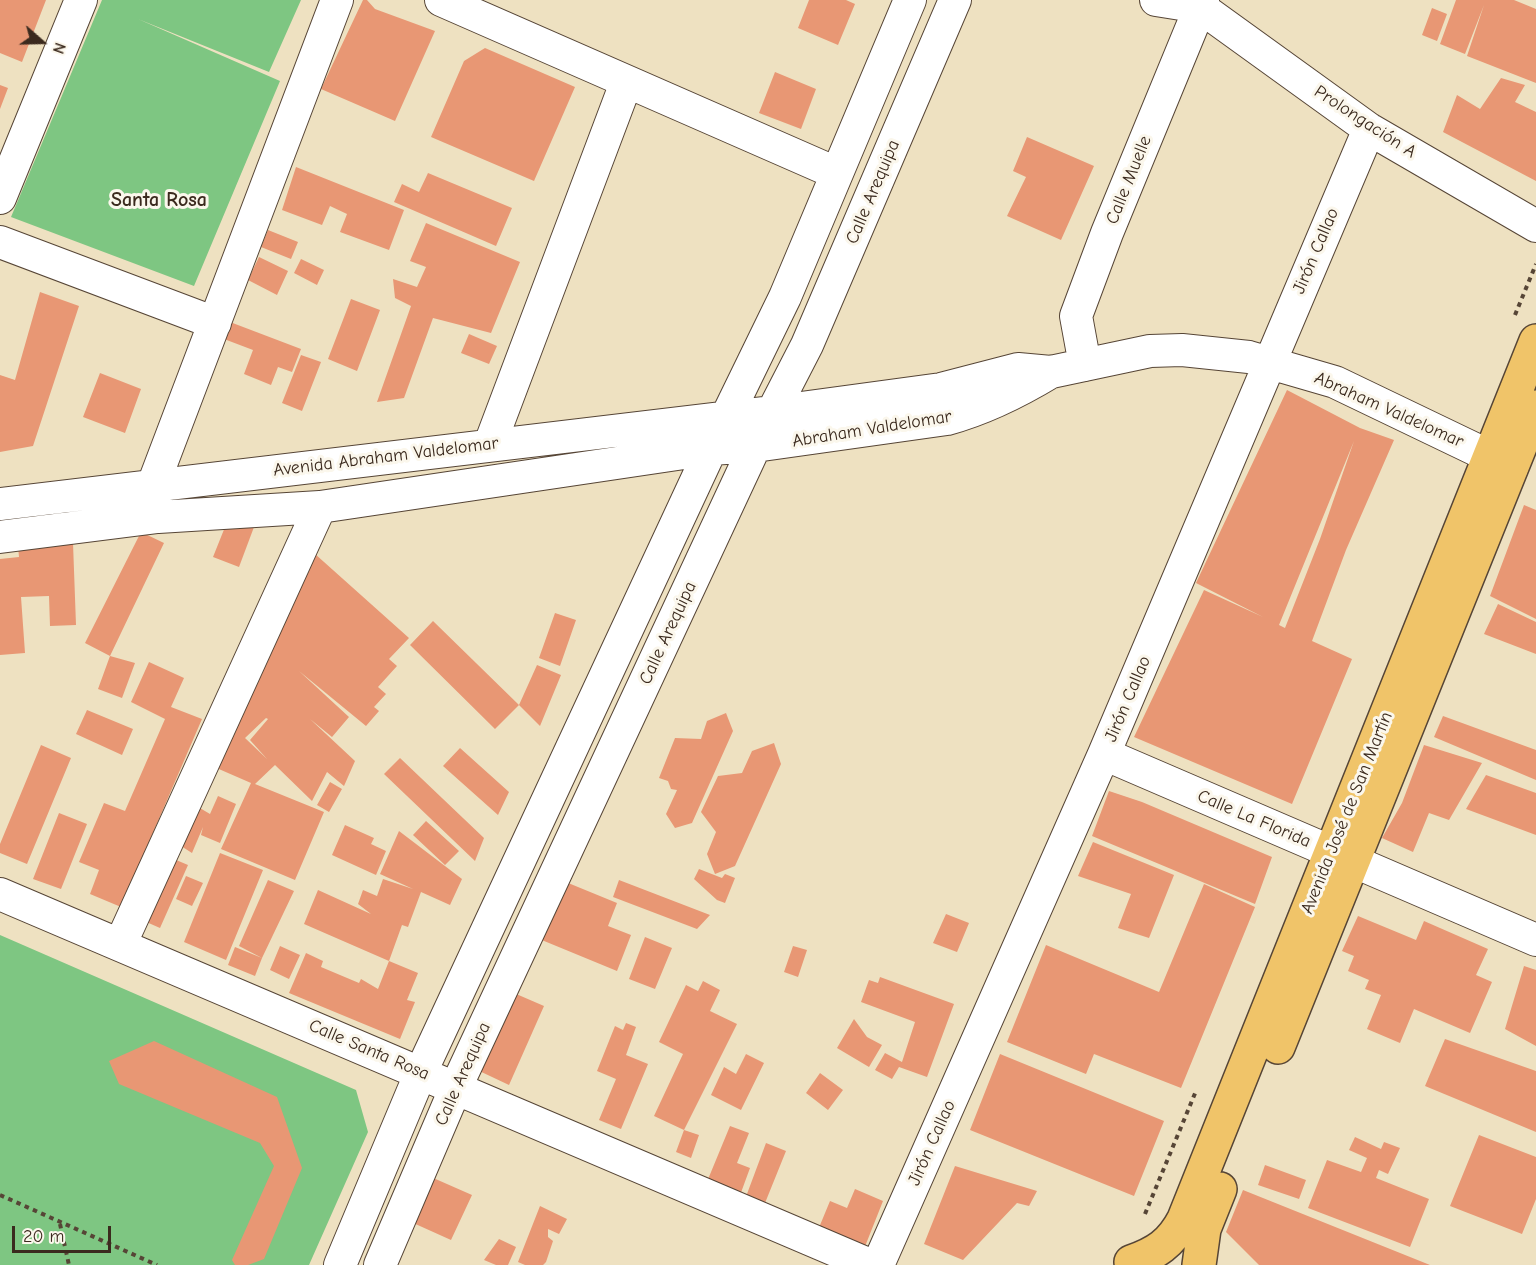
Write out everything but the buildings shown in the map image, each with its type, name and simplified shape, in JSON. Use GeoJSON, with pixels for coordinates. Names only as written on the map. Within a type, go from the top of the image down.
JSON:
{"type":"FeatureCollection","features":[{"type":"Feature","properties":{"kind":"main road","name":"Avenida José de San Martín"},"geometry":{"type":"LineString","coordinates":[[1199,1265],[1204,1229],[1342,857],[1501,461],[1536,341]]}},
{"type":"Feature","properties":{"kind":"main road","name":"Avenida José de San Martín"},"geometry":{"type":"LineString","coordinates":[[1501,461],[1536,407]]}},
{"type":"Feature","properties":{"kind":"main road","name":"Avenida José de San Martín"},"geometry":{"type":"LineString","coordinates":[[1130,1264],[1165,1247],[1176,1236],[1342,857]]}},
{"type":"Feature","properties":{"kind":"street"},"geometry":{"type":"LineString","coordinates":[[0,198],[81,0]]}},
{"type":"Feature","properties":{"kind":"street"},"geometry":{"type":"LineString","coordinates":[[158,517],[153,485],[337,0]]}},
{"type":"Feature","properties":{"kind":"street"},"geometry":{"type":"LineString","coordinates":[[441,0],[626,83],[836,173]]}},
{"type":"Feature","properties":{"kind":"street"},"geometry":{"type":"LineString","coordinates":[[340,1265],[421,1072],[726,417],[785,297],[910,0]]}},
{"type":"Feature","properties":{"kind":"street","name":"Calle Arequipa"},"geometry":{"type":"LineString","coordinates":[[380,1265],[456,1087],[755,446],[807,345],[955,0]]}},
{"type":"Feature","properties":{"kind":"street","name":"Prolongación A"},"geometry":{"type":"LineString","coordinates":[[1156,0],[1200,2],[1369,129],[1536,226]]}},
{"type":"Feature","properties":{"kind":"street","name":"Calle Muelle"},"geometry":{"type":"LineString","coordinates":[[1084,365],[1076,316],[1200,2]]}},
{"type":"Feature","properties":{"kind":"street"},"geometry":{"type":"LineString","coordinates":[[490,444],[626,83]]}},
{"type":"Feature","properties":{"kind":"street","name":"Jirón Callao"},"geometry":{"type":"LineString","coordinates":[[878,1265],[1104,754],[1268,362],[1369,129]]}},
{"type":"Feature","properties":{"kind":"street"},"geometry":{"type":"LineString","coordinates":[[0,242],[215,323]]}},
{"type":"Feature","properties":{"kind":"street","name":"Abraham Valdelomar"},"geometry":{"type":"LineString","coordinates":[[773,412],[941,389],[1018,369],[1051,372],[1150,351],[1216,352],[1268,362],[1335,382],[1501,461]]}},
{"type":"Feature","properties":{"kind":"street","name":"Abraham Valdelomar"},"geometry":{"type":"LineString","coordinates":[[755,446],[947,419],[968,413],[1022,390],[1051,372]]}},
{"type":"Feature","properties":{"kind":"street","name":"Avenida Abraham Valdelomar"},"geometry":{"type":"LineString","coordinates":[[0,504],[773,412]]}},
{"type":"Feature","properties":{"kind":"street","name":"Avenida Abraham Valdelomar"},"geometry":{"type":"LineString","coordinates":[[0,537],[158,517],[320,507],[711,449],[755,446]]}},
{"type":"Feature","properties":{"kind":"street"},"geometry":{"type":"LineString","coordinates":[[120,945],[320,507]]}},
{"type":"Feature","properties":{"kind":"street","name":"Calle La Florida"},"geometry":{"type":"LineString","coordinates":[[1104,754],[1536,940]]}},
{"type":"Feature","properties":{"kind":"street","name":"Calle Santa Rosa"},"geometry":{"type":"LineString","coordinates":[[0,894],[870,1265]]}},
{"type":"Feature","properties":{"kind":"path"},"geometry":{"type":"LineString","coordinates":[[0,1195],[60,1224],[157,1265]]}},
{"type":"Feature","properties":{"kind":"path"},"geometry":{"type":"LineString","coordinates":[[60,1224],[69,1265]]}},
{"type":"Feature","properties":{"kind":"green space"},"geometry":{"type":"Polygon","coordinates":[[[102,0],[301,0],[269,72],[138,19],[280,81],[194,286],[11,217],[102,0]]]}},
{"type":"Feature","properties":{"kind":"green space"},"geometry":{"type":"Polygon","coordinates":[[[0,935],[356,1090],[368,1132],[309,1265],[0,1265],[0,935]]]}},
{"type":"Feature","properties":{"kind":"district","name":"Santa Rosa"},"geometry":{"type":"Point","coordinates":[159,200]}}]}
